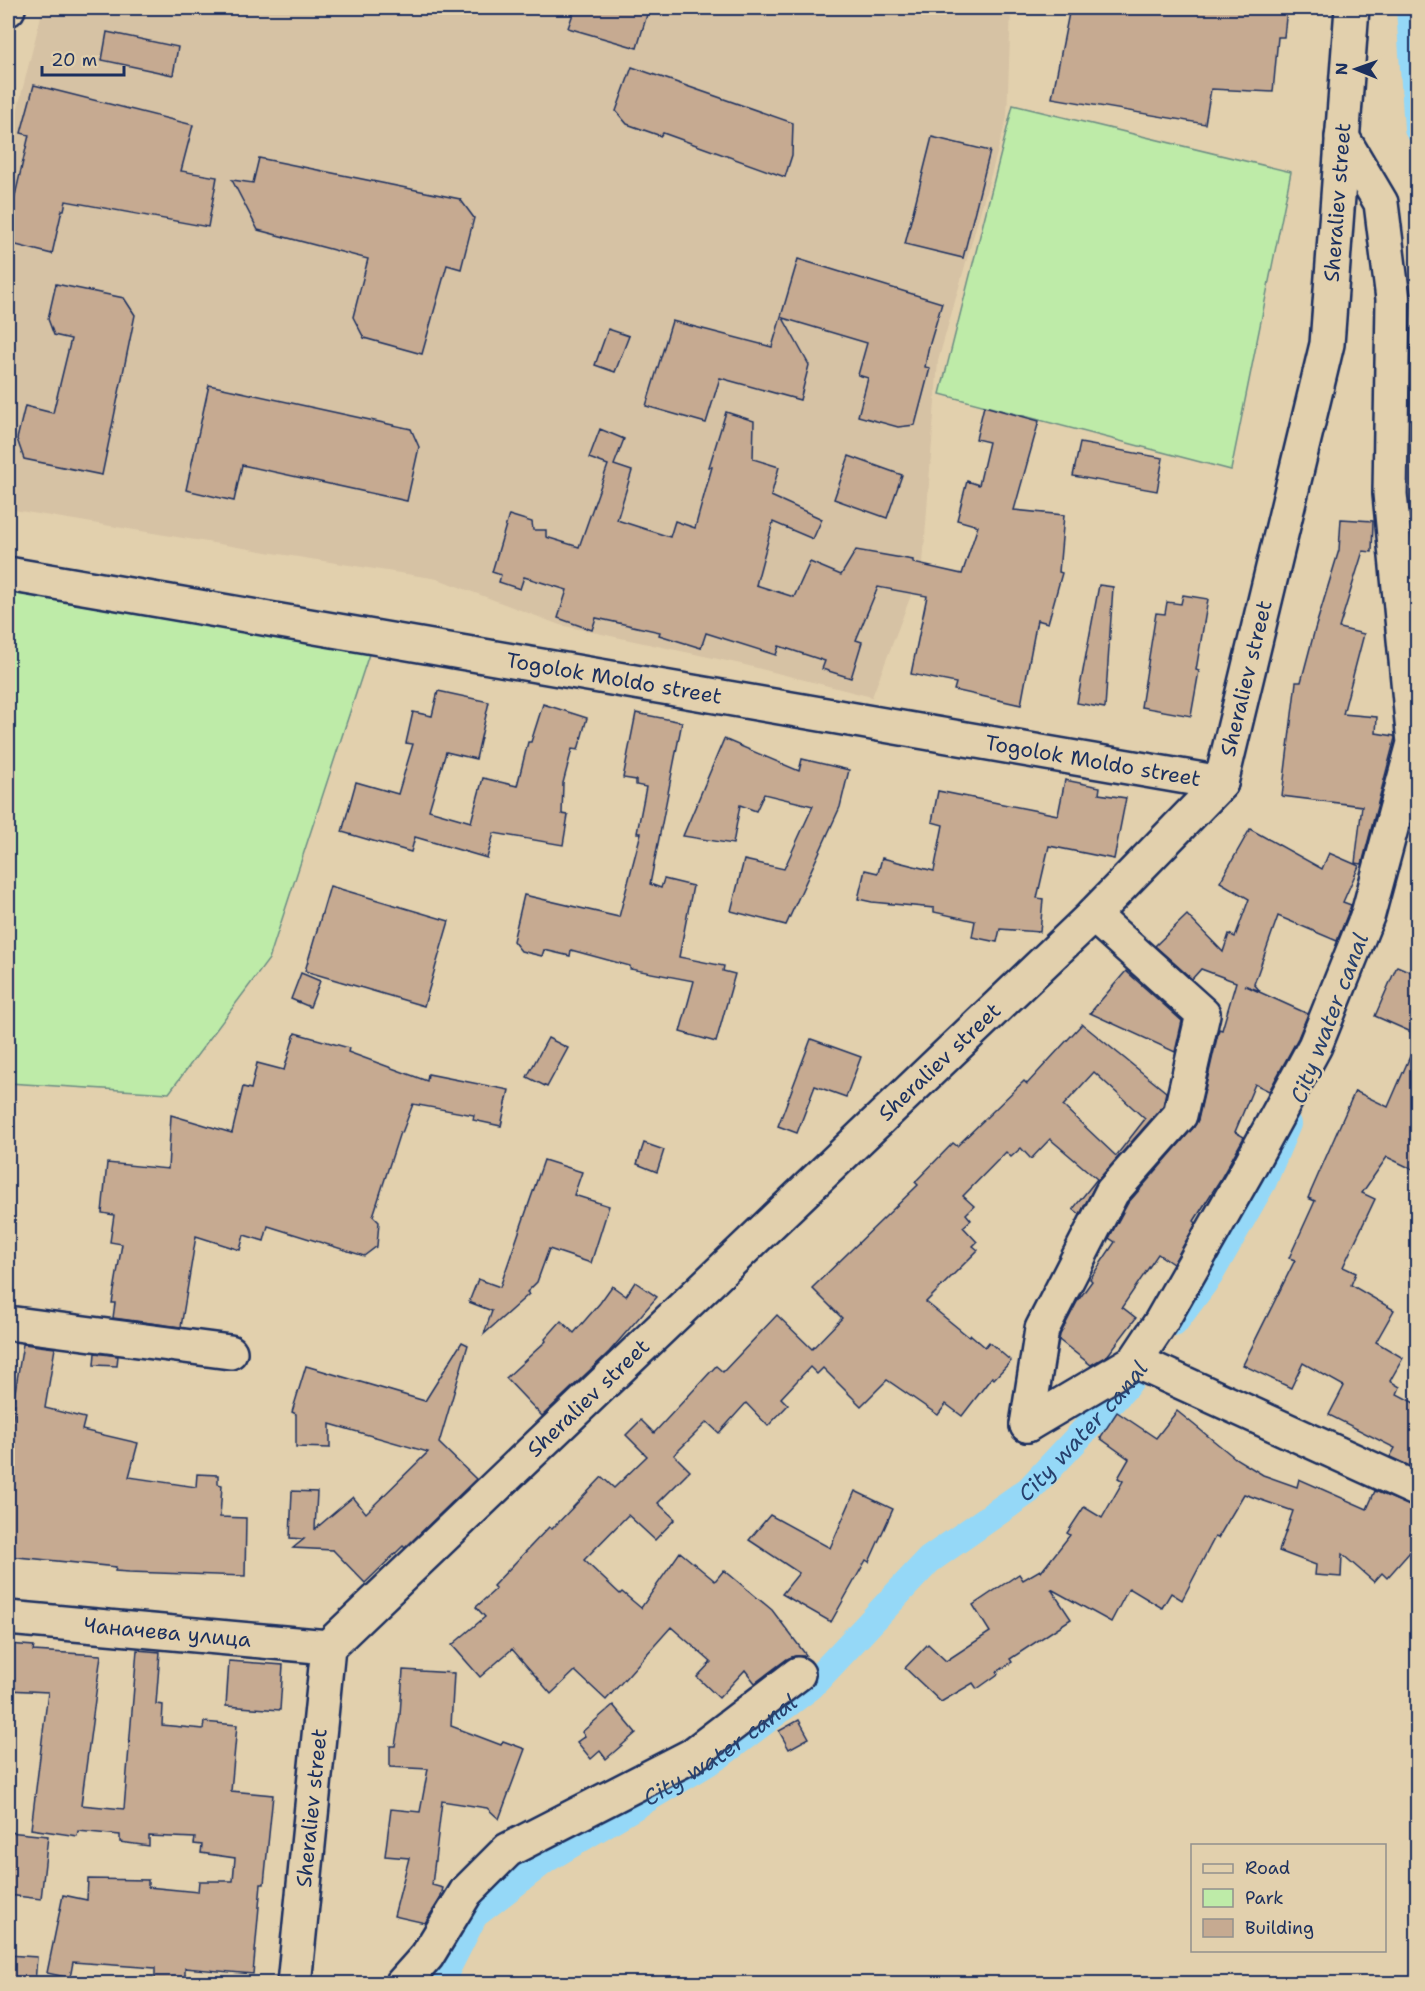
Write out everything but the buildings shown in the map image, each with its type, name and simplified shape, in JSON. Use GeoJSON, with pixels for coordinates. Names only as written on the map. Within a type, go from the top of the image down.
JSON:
{"type":"FeatureCollection","features":[{"type":"Feature","properties":{"kind":"street","name":"Sheraliev street"},"geometry":{"type":"LineString","coordinates":[[294,1983],[328,1647],[1093,915],[1221,783],[1327,344],[1352,8]]}},
{"type":"Feature","properties":{"kind":"street"},"geometry":{"type":"LineString","coordinates":[[1093,915],[1203,1014],[1180,1115],[1112,1192],[1042,1329],[1027,1425],[1135,1361],[1161,1322],[1247,1171],[1315,1046],[1368,914],[1414,743],[1389,494],[1392,289],[1381,203],[1342,137]]}},
{"type":"Feature","properties":{"kind":"street","name":"Togolok Moldo street"},"geometry":{"type":"LineString","coordinates":[[8,574],[1221,783]]}},
{"type":"Feature","properties":{"kind":"street"},"geometry":{"type":"LineString","coordinates":[[8,1323],[230,1352]]}},
{"type":"Feature","properties":{"kind":"street"},"geometry":{"type":"LineString","coordinates":[[1135,1361],[1418,1490]]}},
{"type":"Feature","properties":{"kind":"street","name":"Чаначева улица"},"geometry":{"type":"LineString","coordinates":[[8,1618],[328,1647]]}},
{"type":"Feature","properties":{"kind":"street"},"geometry":{"type":"LineString","coordinates":[[402,1983],[427,1956],[466,1892],[508,1850],[691,1756],[798,1674]]}},
{"type":"Feature","properties":{"kind":"shaded area"},"geometry":{"type":"Polygon","coordinates":[[[43,8],[1011,8],[1007,118],[938,361],[923,564],[872,697],[741,664],[560,625],[438,579],[8,509],[8,147],[43,8]]]}},
{"type":"Feature","properties":{"kind":"green space"},"geometry":{"type":"Polygon","coordinates":[[[1013,105],[1291,172],[1231,470],[940,394],[1013,105]]]}},
{"type":"Feature","properties":{"kind":"green space"},"geometry":{"type":"Polygon","coordinates":[[[8,592],[369,654],[269,959],[169,1093],[8,1083],[8,592]]]}},
{"type":"Feature","properties":{"kind":"waterway","name":"City water canal"},"geometry":{"type":"LineString","coordinates":[[1410,8],[1418,129]]}},
{"type":"Feature","properties":{"kind":"waterway","name":"City water canal"},"geometry":{"type":"LineString","coordinates":[[1174,1323],[1209,1276],[1263,1181],[1287,1124]]}},
{"type":"Feature","properties":{"kind":"waterway","name":"City water canal"},"geometry":{"type":"LineString","coordinates":[[439,1984],[474,1915],[546,1859],[718,1756],[811,1686],[929,1560],[1029,1490],[1124,1388],[1149,1355]]}}]}
